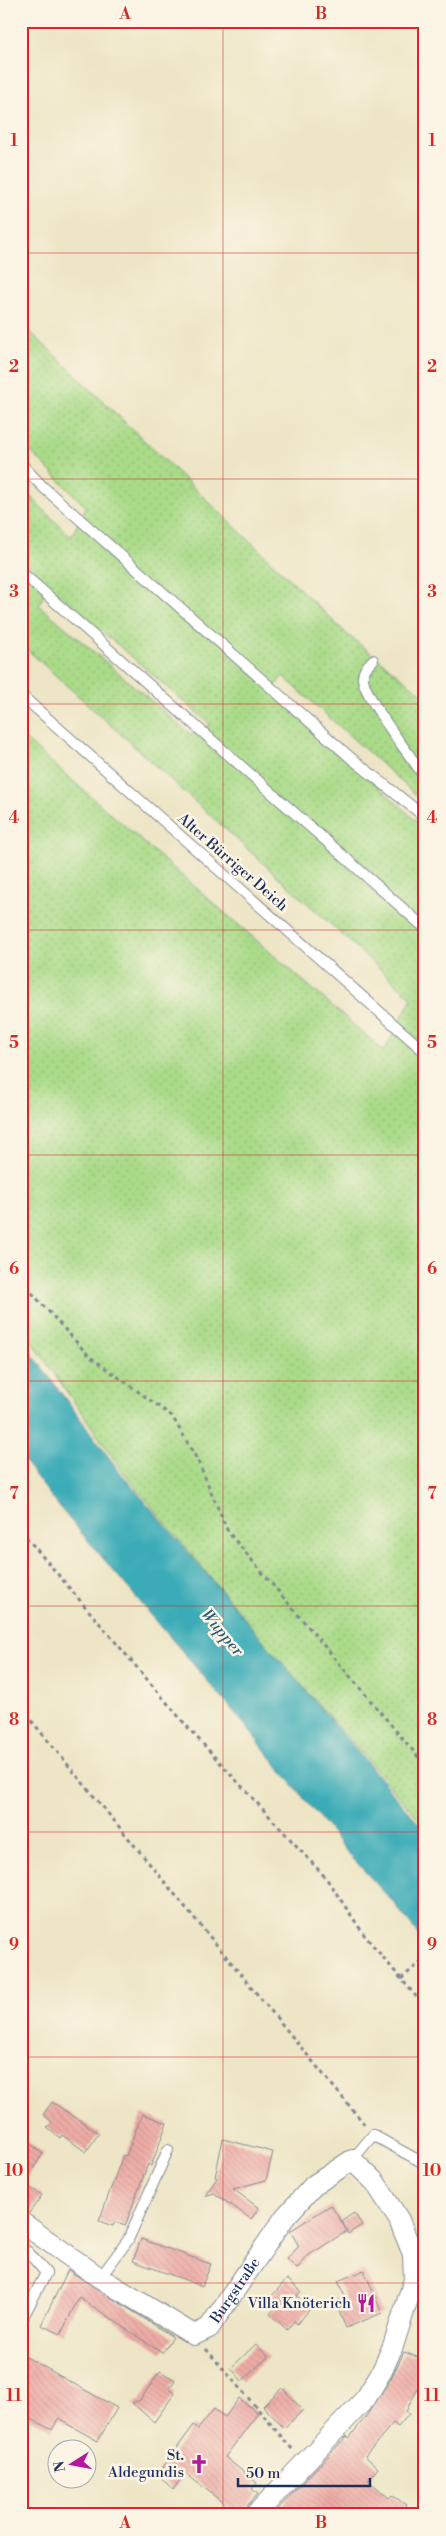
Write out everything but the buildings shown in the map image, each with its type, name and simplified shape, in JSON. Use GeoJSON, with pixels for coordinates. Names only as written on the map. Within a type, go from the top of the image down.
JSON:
{"type":"FeatureCollection","features":[{"type":"Feature","properties":{"kind":"street","name":"Burgstraße"},"geometry":{"type":"LineString","coordinates":[[21,2222],[100,2278],[194,2335],[209,2328],[285,2217],[314,2185],[352,2160]]}},
{"type":"Feature","properties":{"kind":"street"},"geometry":{"type":"LineString","coordinates":[[255,2515],[366,2398],[382,2371],[393,2346],[414,2280],[413,2254],[399,2220],[374,2182],[352,2160]]}},
{"type":"Feature","properties":{"kind":"lane"},"geometry":{"type":"LineString","coordinates":[[21,464],[51,493],[344,752],[425,817]]}},
{"type":"Feature","properties":{"kind":"lane"},"geometry":{"type":"LineString","coordinates":[[21,572],[425,928]]}},
{"type":"Feature","properties":{"kind":"lane"},"geometry":{"type":"LineString","coordinates":[[373,660],[366,667],[363,678],[369,695],[425,777]]}},
{"type":"Feature","properties":{"kind":"lane","name":"Alter Bürriger Deich"},"geometry":{"type":"LineString","coordinates":[[21,695],[425,1052]]}},
{"type":"Feature","properties":{"kind":"lane"},"geometry":{"type":"LineString","coordinates":[[352,2160],[373,2135],[425,2164]]}},
{"type":"Feature","properties":{"kind":"lane"},"geometry":{"type":"LineString","coordinates":[[100,2278],[128,2240],[168,2150]]}},
{"type":"Feature","properties":{"kind":"lane"},"geometry":{"type":"LineString","coordinates":[[21,2248],[28,2252],[46,2272],[21,2321]]}},
{"type":"Feature","properties":{"kind":"path"},"geometry":{"type":"LineString","coordinates":[[21,1281],[88,1356],[172,1416],[198,1461],[228,1532],[425,1765]]}},
{"type":"Feature","properties":{"kind":"path"},"geometry":{"type":"LineString","coordinates":[[21,1531],[191,1731],[326,1878],[365,1936],[425,2007]]}},
{"type":"Feature","properties":{"kind":"path"},"geometry":{"type":"LineString","coordinates":[[21,1708],[373,2135]]}},
{"type":"Feature","properties":{"kind":"path"},"geometry":{"type":"LineString","coordinates":[[400,1979],[425,1958]]}},
{"type":"Feature","properties":{"kind":"path"},"geometry":{"type":"LineString","coordinates":[[194,2335],[287,2443]]}},
{"type":"Feature","properties":{"kind":"green space"},"geometry":{"type":"Polygon","coordinates":[[[21,323],[348,635],[425,696],[425,803],[283,676],[273,689],[425,829],[425,1826],[265,1643],[123,1472],[21,1326],[21,736],[384,1051],[412,998],[21,644],[21,487],[71,537],[86,507],[21,442],[21,323]],[[48,585],[39,605],[191,735],[210,724],[48,585]]]}},
{"type":"Feature","properties":{"kind":"water","name":"Wupper"},"geometry":{"type":"Polygon","coordinates":[[[21,1339],[119,1471],[425,1831],[425,1943],[394,1903],[347,1852],[245,1725],[61,1509],[21,1457],[21,1339]]]}},
{"type":"Feature","properties":{"kind":"place","name":"Villa Knöterich"},"geometry":{"type":"Point","coordinates":[366,2303]}},
{"type":"Feature","properties":{"kind":"place","name":"St. Aldegundis"},"geometry":{"type":"Point","coordinates":[199,2464]}}]}
